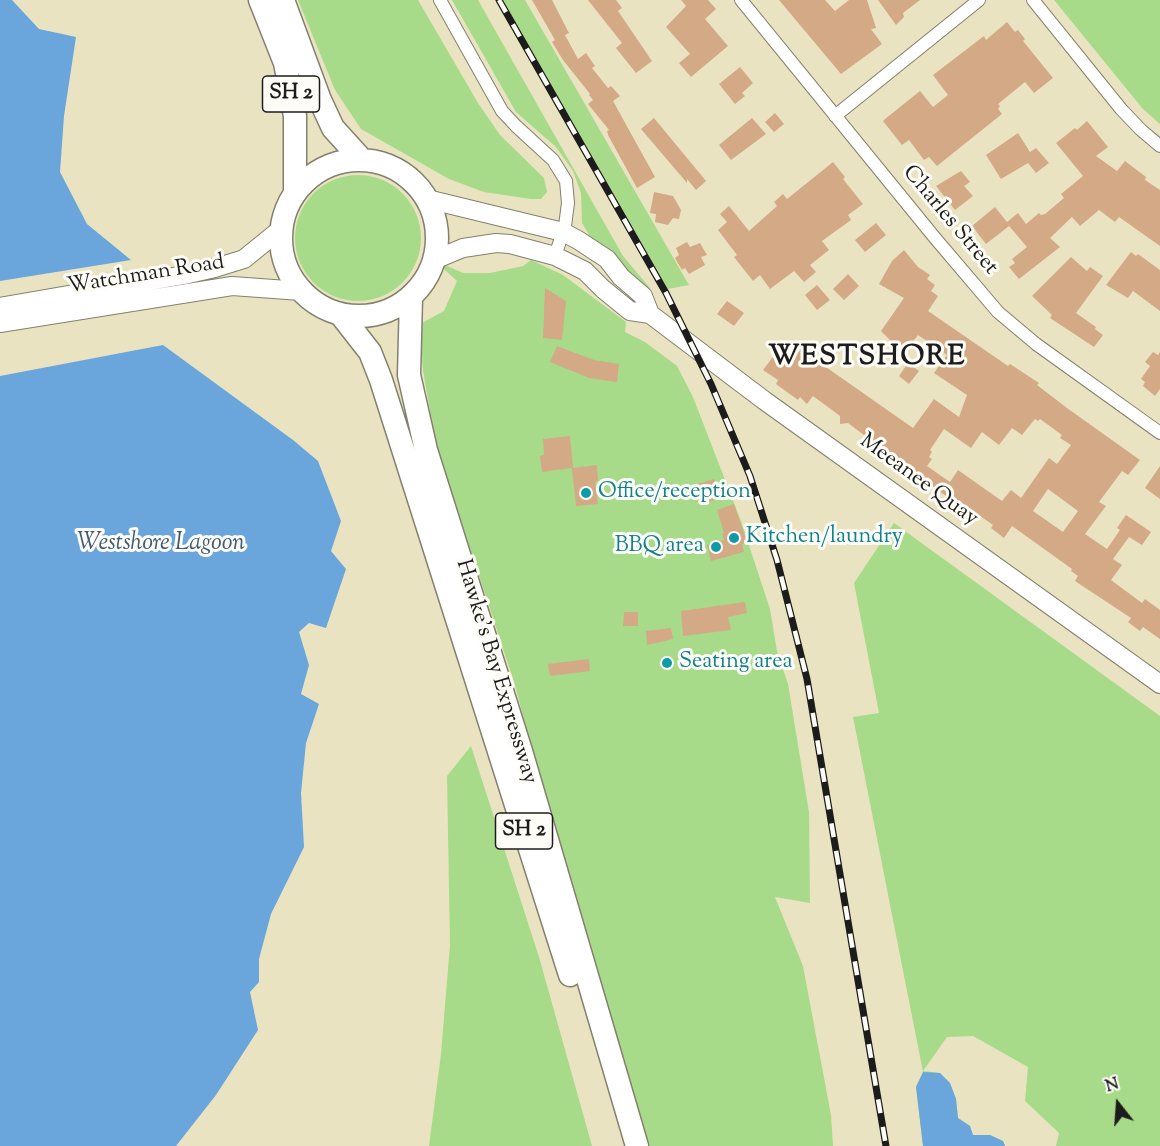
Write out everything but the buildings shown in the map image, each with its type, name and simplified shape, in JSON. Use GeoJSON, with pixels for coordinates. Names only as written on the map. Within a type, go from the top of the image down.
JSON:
{"type":"FeatureCollection","features":[{"type":"Feature","properties":{"kind":"highway","name":"SH 2"},"geometry":{"type":"LineString","coordinates":[[260,0],[285,63],[293,105],[296,125],[296,192]]}},
{"type":"Feature","properties":{"kind":"highway","name":"SH 2"},"geometry":{"type":"LineString","coordinates":[[283,0],[333,128],[362,160]]}},
{"type":"Feature","properties":{"kind":"highway","name":"SH 2"},"geometry":{"type":"LineString","coordinates":[[362,160],[388,166],[403,174],[427,199],[435,218],[437,239],[434,260],[425,280],[411,297],[396,307],[378,314],[360,317],[341,315],[313,302],[301,291],[288,273],[281,252],[281,229],[286,209],[296,192],[309,178],[325,168],[343,162],[362,160]]}},
{"type":"Feature","properties":{"kind":"highway","name":"Hawke's Bay Expressway"},"geometry":{"type":"LineString","coordinates":[[411,297],[409,375],[426,450],[521,751],[637,1146]]}},
{"type":"Feature","properties":{"kind":"highway","name":"Hawke's Bay Expressway"},"geometry":{"type":"LineString","coordinates":[[341,315],[370,352],[381,380],[562,948],[622,1146]]}},
{"type":"Feature","properties":{"kind":"main road","name":"Meeanee Quay"},"geometry":{"type":"LineString","coordinates":[[427,199],[563,232],[607,259],[621,277],[643,296],[650,314]]}},
{"type":"Feature","properties":{"kind":"main road","name":"Watchman Road"},"geometry":{"type":"LineString","coordinates":[[0,307],[215,268],[244,259],[281,229]]}},
{"type":"Feature","properties":{"kind":"main road","name":"Meeanee Quay"},"geometry":{"type":"LineString","coordinates":[[434,260],[463,248],[496,243],[510,244],[555,256],[585,272],[630,310],[650,314],[765,401],[1160,684]]}},
{"type":"Feature","properties":{"kind":"main road","name":"Watchman Road"},"geometry":{"type":"LineString","coordinates":[[0,323],[232,286],[301,291]]}},
{"type":"Feature","properties":{"kind":"street"},"geometry":{"type":"LineString","coordinates":[[440,0],[502,111],[560,170],[566,181],[568,192],[563,232],[555,256]]}},
{"type":"Feature","properties":{"kind":"street","name":"Charles Street"},"geometry":{"type":"LineString","coordinates":[[741,0],[998,312],[1036,345],[1160,433]]}},
{"type":"Feature","properties":{"kind":"street"},"geometry":{"type":"LineString","coordinates":[[836,116],[979,0]]}},
{"type":"Feature","properties":{"kind":"street"},"geometry":{"type":"LineString","coordinates":[[1033,0],[1121,109],[1160,146]]}},
{"type":"Feature","properties":{"kind":"green space"},"geometry":{"type":"Polygon","coordinates":[[[298,0],[418,0],[478,103],[500,135],[544,178],[547,192],[541,199],[531,199],[484,192],[449,179],[361,129],[335,90],[298,0]]]}},
{"type":"Feature","properties":{"kind":"green space"},"geometry":{"type":"Polygon","coordinates":[[[452,0],[478,0],[623,256],[650,288],[643,295],[591,249],[588,233],[582,223],[581,193],[573,171],[556,147],[516,112],[452,0]]]}},
{"type":"Feature","properties":{"kind":"green space"},"geometry":{"type":"Polygon","coordinates":[[[503,0],[525,0],[689,285],[668,289],[503,0]]]}},
{"type":"Feature","properties":{"kind":"green space"},"geometry":{"type":"Polygon","coordinates":[[[1054,0],[1160,0],[1160,124],[1143,109],[1054,0]]]}},
{"type":"Feature","properties":{"kind":"green space"},"geometry":{"type":"Polygon","coordinates":[[[358,175],[382,180],[402,194],[416,214],[421,238],[416,262],[402,282],[382,296],[358,301],[334,296],[314,282],[300,262],[295,238],[300,214],[314,194],[334,180],[358,175]]]}},
{"type":"Feature","properties":{"kind":"green space"},"geometry":{"type":"Polygon","coordinates":[[[434,260],[463,273],[490,273],[523,266],[531,260],[563,275],[626,322],[625,332],[645,342],[677,366],[693,397],[741,521],[770,609],[777,651],[788,684],[809,812],[810,903],[775,897],[803,966],[831,1115],[833,1146],[650,1146],[551,824],[515,685],[436,445],[423,371],[420,324],[444,311],[457,281],[434,260]]]}},
{"type":"Feature","properties":{"kind":"green space"},"geometry":{"type":"Polygon","coordinates":[[[894,523],[1160,716],[1160,1146],[1056,1146],[1059,1133],[1025,1101],[1028,1067],[973,1036],[947,1037],[923,1071],[940,1073],[950,1083],[956,1099],[958,1118],[970,1126],[973,1135],[990,1135],[1003,1141],[1005,1146],[923,1146],[916,1087],[923,1072],[853,717],[879,713],[854,583],[894,523]]]}},
{"type":"Feature","properties":{"kind":"green space"},"geometry":{"type":"Polygon","coordinates":[[[471,746],[539,957],[592,1146],[429,1146],[441,1054],[450,945],[447,776],[471,746]]]}},
{"type":"Feature","properties":{"kind":"water"},"geometry":{"type":"Polygon","coordinates":[[[0,0],[12,0],[39,29],[76,37],[64,116],[60,172],[87,224],[131,260],[0,281],[0,0]]]}},
{"type":"Feature","properties":{"kind":"water","name":"Westshore Lagoon"},"geometry":{"type":"Polygon","coordinates":[[[163,345],[293,440],[318,461],[341,521],[331,551],[346,569],[326,628],[309,623],[299,632],[309,665],[301,694],[319,704],[306,743],[301,793],[304,847],[271,914],[259,959],[259,982],[250,992],[258,1030],[216,1095],[176,1146],[0,1146],[0,376],[163,345]]]}},
{"type":"Feature","properties":{"kind":"water"},"geometry":{"type":"Polygon","coordinates":[[[923,1072],[940,1073],[950,1083],[956,1099],[958,1118],[970,1126],[973,1135],[990,1135],[1003,1141],[1005,1146],[923,1146],[916,1087],[923,1072]]]}},
{"type":"Feature","properties":{"kind":"railway"},"geometry":{"type":"LineString","coordinates":[[499,0],[666,293],[711,384],[750,476],[777,560],[807,679],[886,1146]]}},
{"type":"Feature","properties":{"kind":"place","name":"Office/reception"},"geometry":{"type":"Point","coordinates":[586,493]}},
{"type":"Feature","properties":{"kind":"place","name":"Kitchen/laundry"},"geometry":{"type":"Point","coordinates":[734,538]}},
{"type":"Feature","properties":{"kind":"place","name":"BBQ area"},"geometry":{"type":"Point","coordinates":[716,547]}},
{"type":"Feature","properties":{"kind":"place","name":"Seating area"},"geometry":{"type":"Point","coordinates":[667,663]}},
{"type":"Feature","properties":{"kind":"district","name":"WESTSHORE"},"geometry":{"type":"Point","coordinates":[867,359]}}]}
